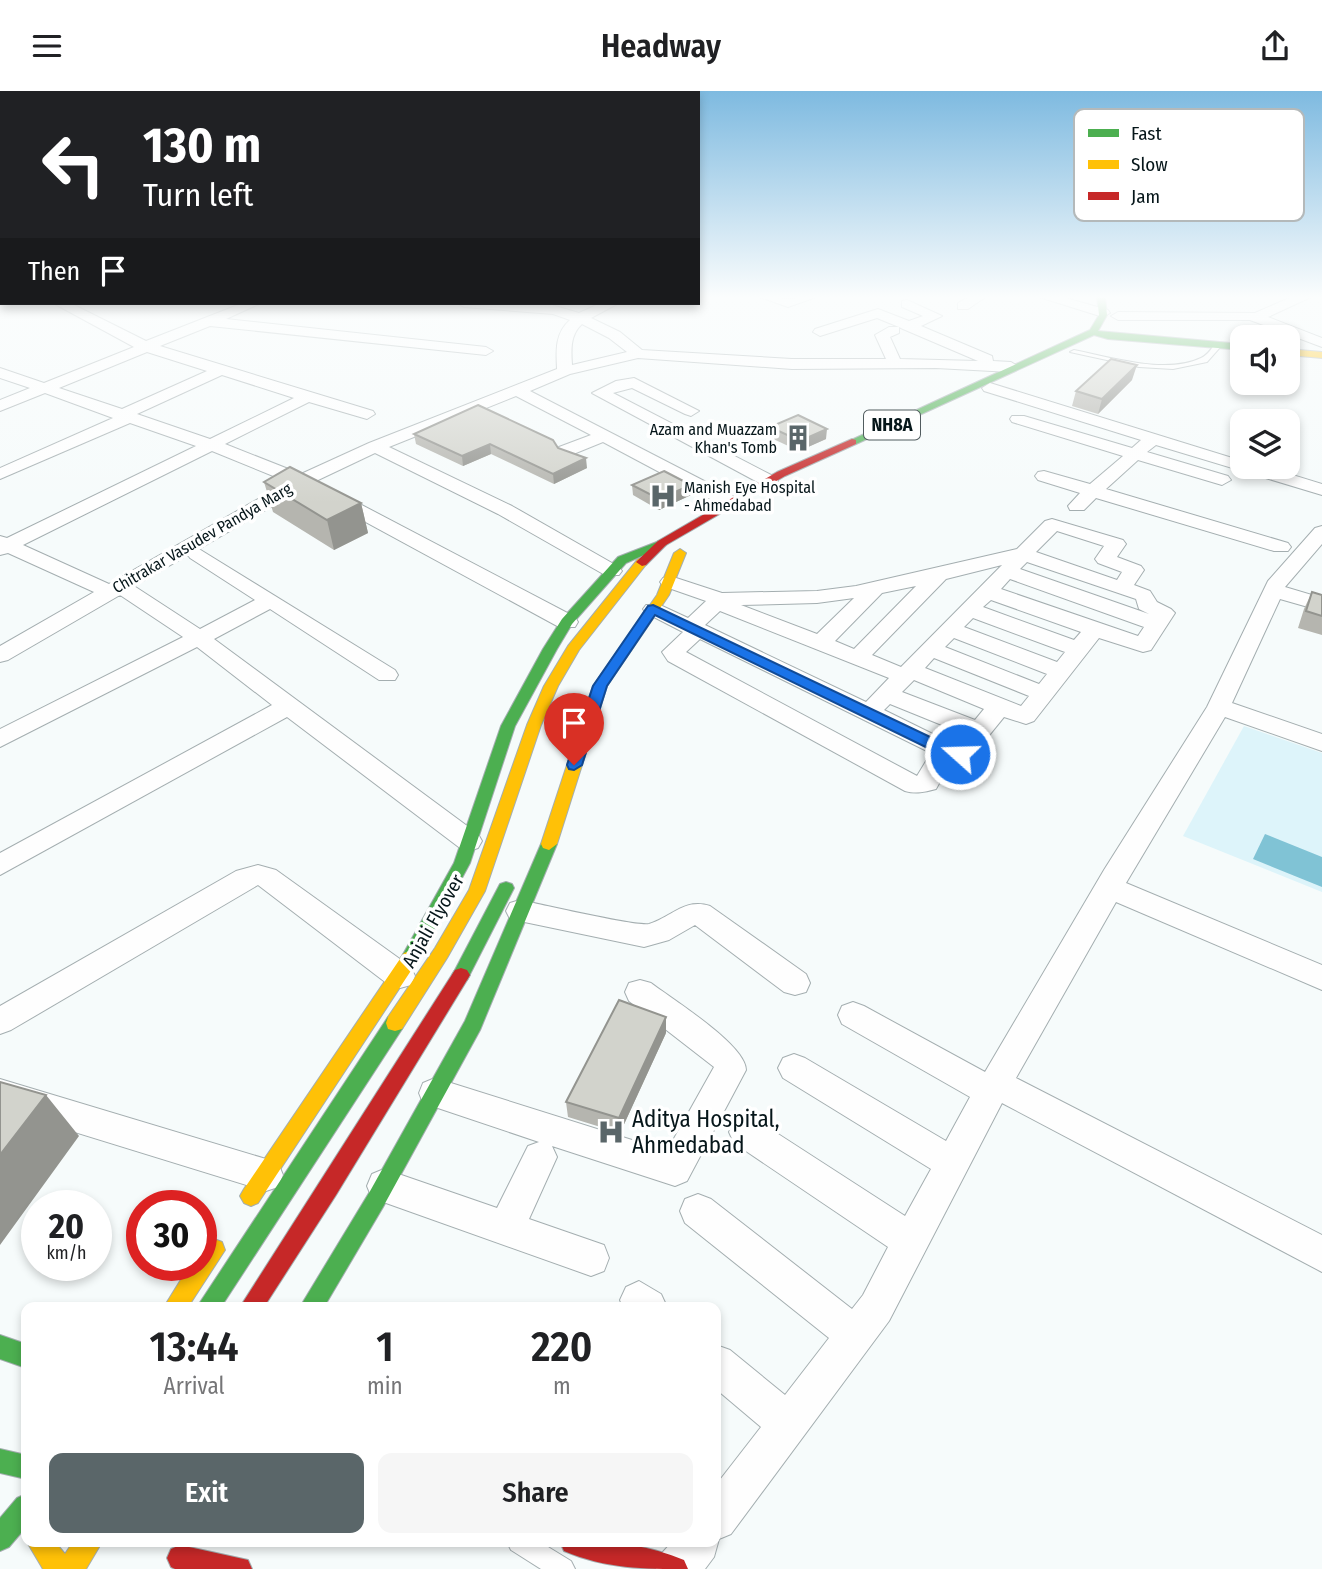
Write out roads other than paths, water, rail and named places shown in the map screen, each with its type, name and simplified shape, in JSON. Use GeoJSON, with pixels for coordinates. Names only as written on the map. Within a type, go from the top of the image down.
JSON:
{"type":"FeatureCollection","features":[{"type":"Feature","properties":{"kind":"main road","name":"NH8A"},"geometry":{"type":"LineString","coordinates":[[662,543],[769,481],[1012,365]]}},
{"type":"Feature","properties":{"kind":"main road"},"geometry":{"type":"LineString","coordinates":[[314,1302],[384,1186],[472,1024],[549,844],[600,686],[653,609],[660,580],[680,553],[717,526],[794,480],[1044,365]]}},
{"type":"Feature","properties":{"kind":"main road"},"geometry":{"type":"LineString","coordinates":[[243,1208],[400,976],[462,863],[508,726],[567,622],[622,560],[662,543]]}},
{"type":"Feature","properties":{"kind":"main road","name":"Anjali Flyover"},"geometry":{"type":"LineString","coordinates":[[211,1302],[477,891],[534,725],[551,686],[573,649],[634,569],[662,543]]}},
{"type":"Feature","properties":{"kind":"main road"},"geometry":{"type":"LineString","coordinates":[[254,1302],[330,1188],[467,966],[509,878]]}},
{"type":"Feature","properties":{"kind":"main road"},"geometry":{"type":"LineString","coordinates":[[178,1302],[220,1241]]}},
{"type":"Feature","properties":{"kind":"main road"},"geometry":{"type":"LineString","coordinates":[[0,1347],[21,1354]]}},
{"type":"Feature","properties":{"kind":"main road"},"geometry":{"type":"LineString","coordinates":[[0,1461],[21,1466]]}},
{"type":"Feature","properties":{"kind":"main road"},"geometry":{"type":"LineString","coordinates":[[0,1538],[21,1513]]}},
{"type":"Feature","properties":{"kind":"main road"},"geometry":{"type":"LineString","coordinates":[[39,1547],[53,1561],[67,1569],[85,1547]]}},
{"type":"Feature","properties":{"kind":"main road"},"geometry":{"type":"LineString","coordinates":[[192,1547],[174,1561],[239,1569]]}},
{"type":"Feature","properties":{"kind":"main road"},"geometry":{"type":"LineString","coordinates":[[592,1547],[676,1569]]}},
{"type":"Feature","properties":{"kind":"street"},"geometry":{"type":"LineString","coordinates":[[0,406],[99,365]]}},
{"type":"Feature","properties":{"kind":"street"},"geometry":{"type":"LineString","coordinates":[[205,365],[367,414]]}},
{"type":"Feature","properties":{"kind":"street"},"geometry":{"type":"LineString","coordinates":[[564,365],[565,370]]}},
{"type":"Feature","properties":{"kind":"street","name":"Chitrakar Vasudev Pandya Marg"},"geometry":{"type":"LineString","coordinates":[[0,655],[303,481],[375,447],[565,370],[588,365]]}},
{"type":"Feature","properties":{"kind":"street","name":"Chitrakar Vasudev Pandya Marg"},"geometry":{"type":"LineString","coordinates":[[972,365],[1008,367]]}},
{"type":"Feature","properties":{"kind":"street"},"geometry":{"type":"LineString","coordinates":[[1002,365],[1008,367]]}},
{"type":"Feature","properties":{"kind":"street"},"geometry":{"type":"LineString","coordinates":[[0,474],[221,370]]}},
{"type":"Feature","properties":{"kind":"street"},"geometry":{"type":"LineString","coordinates":[[0,373],[211,445],[303,481],[567,622]]}},
{"type":"Feature","properties":{"kind":"street"},"geometry":{"type":"LineString","coordinates":[[691,411],[634,383],[622,384],[600,393],[769,481]]}},
{"type":"Feature","properties":{"kind":"street"},"geometry":{"type":"LineString","coordinates":[[990,388],[1230,462]]}},
{"type":"Feature","properties":{"kind":"street"},"geometry":{"type":"LineString","coordinates":[[517,390],[732,503]]}},
{"type":"Feature","properties":{"kind":"street"},"geometry":{"type":"LineString","coordinates":[[3,545],[308,397]]}},
{"type":"Feature","properties":{"kind":"street"},"geometry":{"type":"LineString","coordinates":[[1018,419],[1222,480]]}},
{"type":"Feature","properties":{"kind":"street"},"geometry":{"type":"LineString","coordinates":[[565,451],[604,436]]}},
{"type":"Feature","properties":{"kind":"street"},"geometry":{"type":"LineString","coordinates":[[1077,506],[1153,438]]}},
{"type":"Feature","properties":{"kind":"street"},"geometry":{"type":"LineString","coordinates":[[375,447],[505,510],[612,571]]}},
{"type":"Feature","properties":{"kind":"street"},"geometry":{"type":"LineString","coordinates":[[1044,476],[1281,547]]}},
{"type":"Feature","properties":{"kind":"street"},"geometry":{"type":"LineString","coordinates":[[1287,479],[1322,490]]}},
{"type":"Feature","properties":{"kind":"street"},"geometry":{"type":"LineString","coordinates":[[1145,526],[1158,510]]}},
{"type":"Feature","properties":{"kind":"street"},"geometry":{"type":"LineString","coordinates":[[721,1512],[876,1308],[994,1087],[1114,877],[1219,707],[1278,581],[1322,532]]}},
{"type":"Feature","properties":{"kind":"street"},"geometry":{"type":"LineString","coordinates":[[869,712],[1040,537],[1133,568],[1122,588]]}},
{"type":"Feature","properties":{"kind":"street"},"geometry":{"type":"LineString","coordinates":[[3,545],[114,588],[199,638],[469,841]]}},
{"type":"Feature","properties":{"kind":"street"},"geometry":{"type":"LineString","coordinates":[[197,554],[387,675]]}},
{"type":"Feature","properties":{"kind":"street"},"geometry":{"type":"LineString","coordinates":[[945,750],[927,783],[914,785],[673,652],[718,600],[817,597],[938,575],[1022,554],[1143,595],[1148,600],[1146,605],[1164,613],[1143,645],[986,591]]}},
{"type":"Feature","properties":{"kind":"street"},"geometry":{"type":"LineString","coordinates":[[1006,571],[1157,624]]}},
{"type":"Feature","properties":{"kind":"street"},"geometry":{"type":"LineString","coordinates":[[857,658],[938,575]]}},
{"type":"Feature","properties":{"kind":"street"},"geometry":{"type":"LineString","coordinates":[[660,580],[718,600],[857,658],[1027,716],[1094,629]]}},
{"type":"Feature","properties":{"kind":"street"},"geometry":{"type":"LineString","coordinates":[[821,643],[876,588]]}},
{"type":"Feature","properties":{"kind":"street"},"geometry":{"type":"LineString","coordinates":[[1274,590],[1322,605]]}},
{"type":"Feature","properties":{"kind":"street"},"geometry":{"type":"LineString","coordinates":[[780,599],[842,622]]}},
{"type":"Feature","properties":{"kind":"street"},"geometry":{"type":"LineString","coordinates":[[0,739],[271,601]]}},
{"type":"Feature","properties":{"kind":"street"},"geometry":{"type":"LineString","coordinates":[[653,609],[959,755],[999,707]]}},
{"type":"Feature","properties":{"kind":"street"},"geometry":{"type":"LineString","coordinates":[[969,609],[1078,649]]}},
{"type":"Feature","properties":{"kind":"street"},"geometry":{"type":"LineString","coordinates":[[950,629],[1061,671]]}},
{"type":"Feature","properties":{"kind":"street"},"geometry":{"type":"LineString","coordinates":[[930,649],[1044,694]]}},
{"type":"Feature","properties":{"kind":"street"},"geometry":{"type":"LineString","coordinates":[[887,694],[979,731]]}},
{"type":"Feature","properties":{"kind":"street"},"geometry":{"type":"LineString","coordinates":[[0,865],[288,706]]}},
{"type":"Feature","properties":{"kind":"street"},"geometry":{"type":"LineString","coordinates":[[1219,707],[1322,743]]}},
{"type":"Feature","properties":{"kind":"street"},"geometry":{"type":"LineString","coordinates":[[0,1021],[246,879],[258,875],[266,877],[312,909],[400,976]]}},
{"type":"Feature","properties":{"kind":"street"},"geometry":{"type":"LineString","coordinates":[[1110,888],[1322,978]]}},
{"type":"Feature","properties":{"kind":"street"},"geometry":{"type":"LineString","coordinates":[[520,911],[644,936],[659,934],[691,914],[700,914],[795,983]]}},
{"type":"Feature","properties":{"kind":"street"},"geometry":{"type":"LineString","coordinates":[[435,1093],[675,1170],[730,1070],[730,1064],[725,1057],[640,992]]}},
{"type":"Feature","properties":{"kind":"street"},"geometry":{"type":"LineString","coordinates":[[853,1015],[1322,1254]]}},
{"type":"Feature","properties":{"kind":"street"},"geometry":{"type":"LineString","coordinates":[[794,1068],[952,1163]]}},
{"type":"Feature","properties":{"kind":"street"},"geometry":{"type":"LineString","coordinates":[[0,1094],[265,1175]]}},
{"type":"Feature","properties":{"kind":"street"},"geometry":{"type":"LineString","coordinates":[[746,1132],[911,1241]]}},
{"type":"Feature","properties":{"kind":"street"},"geometry":{"type":"LineString","coordinates":[[507,1226],[540,1157]]}},
{"type":"Feature","properties":{"kind":"street"},"geometry":{"type":"LineString","coordinates":[[384,1186],[507,1226],[591,1258]]}},
{"type":"Feature","properties":{"kind":"street"},"geometry":{"type":"LineString","coordinates":[[698,1211],[855,1335]]}},
{"type":"Feature","properties":{"kind":"street"},"geometry":{"type":"LineString","coordinates":[[721,1368],[788,1423]]}},
{"type":"Feature","properties":{"kind":"street"},"geometry":{"type":"LineString","coordinates":[[676,1569],[695,1547]]}},
{"type":"Feature","properties":{"kind":"lane"},"geometry":{"type":"LineString","coordinates":[[1146,365],[1187,365]]}},
{"type":"Feature","properties":{"kind":"lane"},"geometry":{"type":"LineString","coordinates":[[527,1547],[563,1569]]}},
{"type":"Feature","properties":{"kind":"water"},"geometry":{"type":"Polygon","coordinates":[[[1265,834],[1322,857],[1322,887],[1253,859],[1265,834]]]}},
{"type":"Feature","properties":{"kind":"place","name":"Azam and Muazzam Khan's Tomb"},"geometry":{"type":"Point","coordinates":[798,438]}},
{"type":"Feature","properties":{"kind":"place","name":"Manish Eye Hospital - Ahmedabad"},"geometry":{"type":"Point","coordinates":[663,496]}},
{"type":"Feature","properties":{"kind":"place","name":"Aditya Hospital, Ahmedabad"},"geometry":{"type":"Point","coordinates":[611,1132]}}]}
